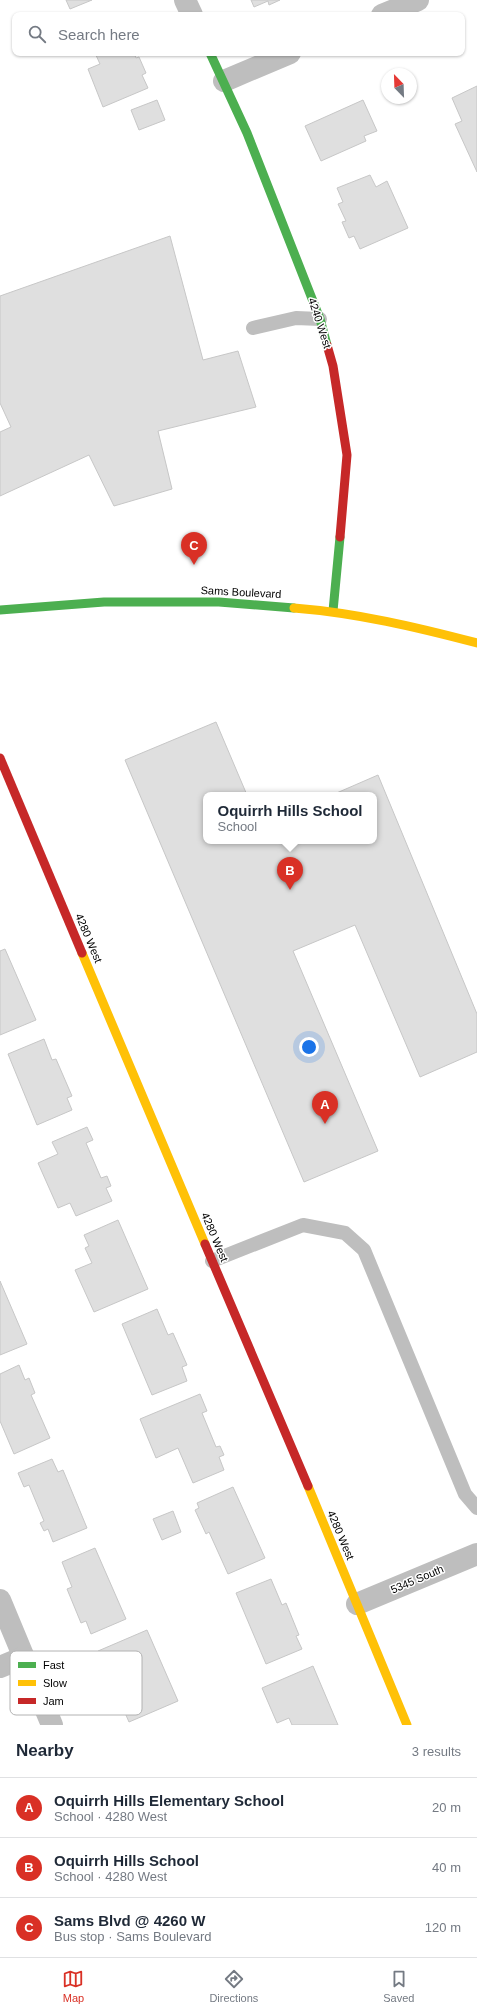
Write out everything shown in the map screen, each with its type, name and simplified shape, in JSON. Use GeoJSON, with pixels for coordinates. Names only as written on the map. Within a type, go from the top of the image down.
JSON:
{"type":"FeatureCollection","features":[{"type":"Feature","properties":{"kind":"street"},"geometry":{"type":"LineString","coordinates":[[185,0],[191,12]]}},
{"type":"Feature","properties":{"kind":"street"},"geometry":{"type":"LineString","coordinates":[[389,12],[418,0]]}},
{"type":"Feature","properties":{"kind":"street","name":"4240 West"},"geometry":{"type":"LineString","coordinates":[[212,56],[247,133],[320,319],[333,366],[346,455],[333,611]]}},
{"type":"Feature","properties":{"kind":"street"},"geometry":{"type":"LineString","coordinates":[[224,81],[283,56]]}},
{"type":"Feature","properties":{"kind":"street","name":"Sams Boulevard"},"geometry":{"type":"LineString","coordinates":[[0,610],[104,602],[218,602],[333,611],[404,624],[477,643]]}},
{"type":"Feature","properties":{"kind":"street","name":"4280 West"},"geometry":{"type":"LineString","coordinates":[[0,758],[358,1604],[407,1725]]}},
{"type":"Feature","properties":{"kind":"street","name":"5345 South"},"geometry":{"type":"LineString","coordinates":[[358,1604],[477,1554]]}},
{"type":"Feature","properties":{"kind":"street"},"geometry":{"type":"LineString","coordinates":[[0,1600],[21,1651]]}},
{"type":"Feature","properties":{"kind":"street"},"geometry":{"type":"LineString","coordinates":[[0,1667],[10,1663]]}},
{"type":"Feature","properties":{"kind":"street"},"geometry":{"type":"LineString","coordinates":[[48,1715],[52,1725]]}},
{"type":"Feature","properties":{"kind":"lane"},"geometry":{"type":"LineString","coordinates":[[253,328],[296,318],[320,319]]}},
{"type":"Feature","properties":{"kind":"lane"},"geometry":{"type":"LineString","coordinates":[[212,1261],[303,1226],[344,1233],[364,1250],[465,1494],[477,1508]]}},
{"type":"Feature","properties":{"kind":"building"},"geometry":{"type":"Polygon","coordinates":[[[66,0],[92,0],[70,9],[66,0]]]}},
{"type":"Feature","properties":{"kind":"building"},"geometry":{"type":"Polygon","coordinates":[[[251,0],[280,0],[269,5],[268,1],[254,7],[251,0]]]}},
{"type":"Feature","properties":{"kind":"building"},"geometry":{"type":"Polygon","coordinates":[[[96,56],[139,57],[146,73],[142,75],[148,88],[103,107],[88,69],[100,64],[96,56]]]}},
{"type":"Feature","properties":{"kind":"building"},"geometry":{"type":"Polygon","coordinates":[[[477,86],[477,172],[455,124],[462,121],[452,98],[477,86]]]}},
{"type":"Feature","properties":{"kind":"building"},"geometry":{"type":"Polygon","coordinates":[[[157,100],[165,120],[139,130],[131,110],[157,100]]]}},
{"type":"Feature","properties":{"kind":"building"},"geometry":{"type":"Polygon","coordinates":[[[363,100],[377,131],[364,136],[366,141],[321,161],[305,126],[363,100]]]}},
{"type":"Feature","properties":{"kind":"building"},"geometry":{"type":"Polygon","coordinates":[[[370,175],[376,187],[387,181],[408,228],[360,249],[354,236],[349,238],[342,222],[346,221],[338,204],[343,202],[337,188],[370,175]]]}},
{"type":"Feature","properties":{"kind":"building"},"geometry":{"type":"Polygon","coordinates":[[[170,236],[203,360],[238,351],[256,407],[158,431],[172,489],[114,506],[89,455],[0,496],[0,432],[11,427],[0,403],[0,296],[170,236]]]}},
{"type":"Feature","properties":{"kind":"building"},"geometry":{"type":"Polygon","coordinates":[[[216,722],[246,792],[203,792],[203,844],[377,844],[377,792],[339,792],[378,775],[477,1014],[477,1052],[420,1077],[355,925],[293,951],[378,1151],[304,1182],[125,760],[216,722]]]}},
{"type":"Feature","properties":{"kind":"building"},"geometry":{"type":"Polygon","coordinates":[[[5,949],[36,1020],[0,1035],[0,951],[5,949]]]}},
{"type":"Feature","properties":{"kind":"building"},"geometry":{"type":"Polygon","coordinates":[[[44,1039],[52,1060],[56,1059],[72,1096],[67,1098],[72,1110],[37,1125],[8,1054],[44,1039]]]}},
{"type":"Feature","properties":{"kind":"building"},"geometry":{"type":"Polygon","coordinates":[[[87,1127],[93,1140],[86,1143],[101,1178],[107,1176],[111,1186],[106,1188],[112,1201],[76,1216],[70,1203],[58,1208],[38,1163],[58,1154],[52,1142],[87,1127]]]}},
{"type":"Feature","properties":{"kind":"building"},"geometry":{"type":"Polygon","coordinates":[[[118,1220],[148,1289],[94,1312],[75,1270],[92,1263],[85,1248],[89,1246],[84,1235],[118,1220]]]}},
{"type":"Feature","properties":{"kind":"building"},"geometry":{"type":"Polygon","coordinates":[[[0,1281],[27,1344],[0,1355],[0,1281]]]}},
{"type":"Feature","properties":{"kind":"building"},"geometry":{"type":"Polygon","coordinates":[[[157,1309],[168,1335],[173,1333],[187,1365],[182,1367],[187,1381],[152,1395],[122,1324],[157,1309]]]}},
{"type":"Feature","properties":{"kind":"building"},"geometry":{"type":"Polygon","coordinates":[[[19,1365],[25,1380],[29,1378],[35,1393],[31,1395],[50,1438],[14,1454],[0,1421],[0,1374],[19,1365]]]}},
{"type":"Feature","properties":{"kind":"building"},"geometry":{"type":"Polygon","coordinates":[[[200,1394],[207,1411],[202,1413],[216,1447],[220,1446],[224,1455],[219,1457],[224,1470],[193,1483],[178,1448],[156,1458],[140,1419],[200,1394]]]}},
{"type":"Feature","properties":{"kind":"building"},"geometry":{"type":"Polygon","coordinates":[[[52,1459],[58,1472],[63,1470],[87,1528],[53,1542],[48,1529],[44,1531],[40,1523],[44,1521],[29,1485],[24,1487],[18,1473],[52,1459]]]}},
{"type":"Feature","properties":{"kind":"building"},"geometry":{"type":"Polygon","coordinates":[[[233,1487],[265,1558],[228,1574],[209,1532],[206,1534],[195,1510],[199,1508],[197,1503],[233,1487]]]}},
{"type":"Feature","properties":{"kind":"building"},"geometry":{"type":"Polygon","coordinates":[[[173,1511],[181,1532],[162,1540],[153,1519],[173,1511]]]}},
{"type":"Feature","properties":{"kind":"building"},"geometry":{"type":"Polygon","coordinates":[[[95,1548],[126,1619],[91,1634],[86,1621],[81,1623],[67,1589],[72,1587],[62,1562],[95,1548]]]}},
{"type":"Feature","properties":{"kind":"building"},"geometry":{"type":"Polygon","coordinates":[[[271,1579],[282,1605],[286,1603],[299,1635],[296,1636],[302,1649],[266,1664],[236,1593],[271,1579]]]}},
{"type":"Feature","properties":{"kind":"building"},"geometry":{"type":"Polygon","coordinates":[[[147,1630],[178,1701],[129,1722],[126,1715],[142,1715],[142,1651],[98,1651],[147,1630]]]}},
{"type":"Feature","properties":{"kind":"building"},"geometry":{"type":"Polygon","coordinates":[[[313,1666],[338,1725],[292,1725],[289,1718],[277,1723],[262,1688],[313,1666]]]}},
{"type":"Feature","properties":{"kind":"traffic: fast"},"geometry":{"type":"LineString","coordinates":[[211,56],[247,133],[320,319],[327,345]]}},
{"type":"Feature","properties":{"kind":"traffic: fast"},"geometry":{"type":"LineString","coordinates":[[333,611],[340,537]]}},
{"type":"Feature","properties":{"kind":"traffic: fast"},"geometry":{"type":"LineString","coordinates":[[0,610],[104,602],[219,602],[294,608]]}},
{"type":"Feature","properties":{"kind":"traffic: slow"},"geometry":{"type":"LineString","coordinates":[[294,608],[341,613],[386,621],[477,643]]}},
{"type":"Feature","properties":{"kind":"traffic: slow"},"geometry":{"type":"LineString","coordinates":[[82,953],[205,1244]]}},
{"type":"Feature","properties":{"kind":"traffic: slow"},"geometry":{"type":"LineString","coordinates":[[308,1486],[407,1725]]}},
{"type":"Feature","properties":{"kind":"traffic: jam"},"geometry":{"type":"LineString","coordinates":[[327,345],[333,366],[347,455],[340,537]]}},
{"type":"Feature","properties":{"kind":"traffic: jam"},"geometry":{"type":"LineString","coordinates":[[0,758],[82,953]]}},
{"type":"Feature","properties":{"kind":"traffic: jam"},"geometry":{"type":"LineString","coordinates":[[205,1244],[308,1486]]}},
{"type":"Feature","properties":{"kind":"place","name":"Sams Blvd @ 4260 W"},"geometry":{"type":"Point","coordinates":[194,565]}},
{"type":"Feature","properties":{"kind":"place","name":"Oquirrh Hills School"},"geometry":{"type":"Point","coordinates":[290,890]}},
{"type":"Feature","properties":{"kind":"place","name":"Oquirrh Hills Elementary School"},"geometry":{"type":"Point","coordinates":[325,1124]}}]}
